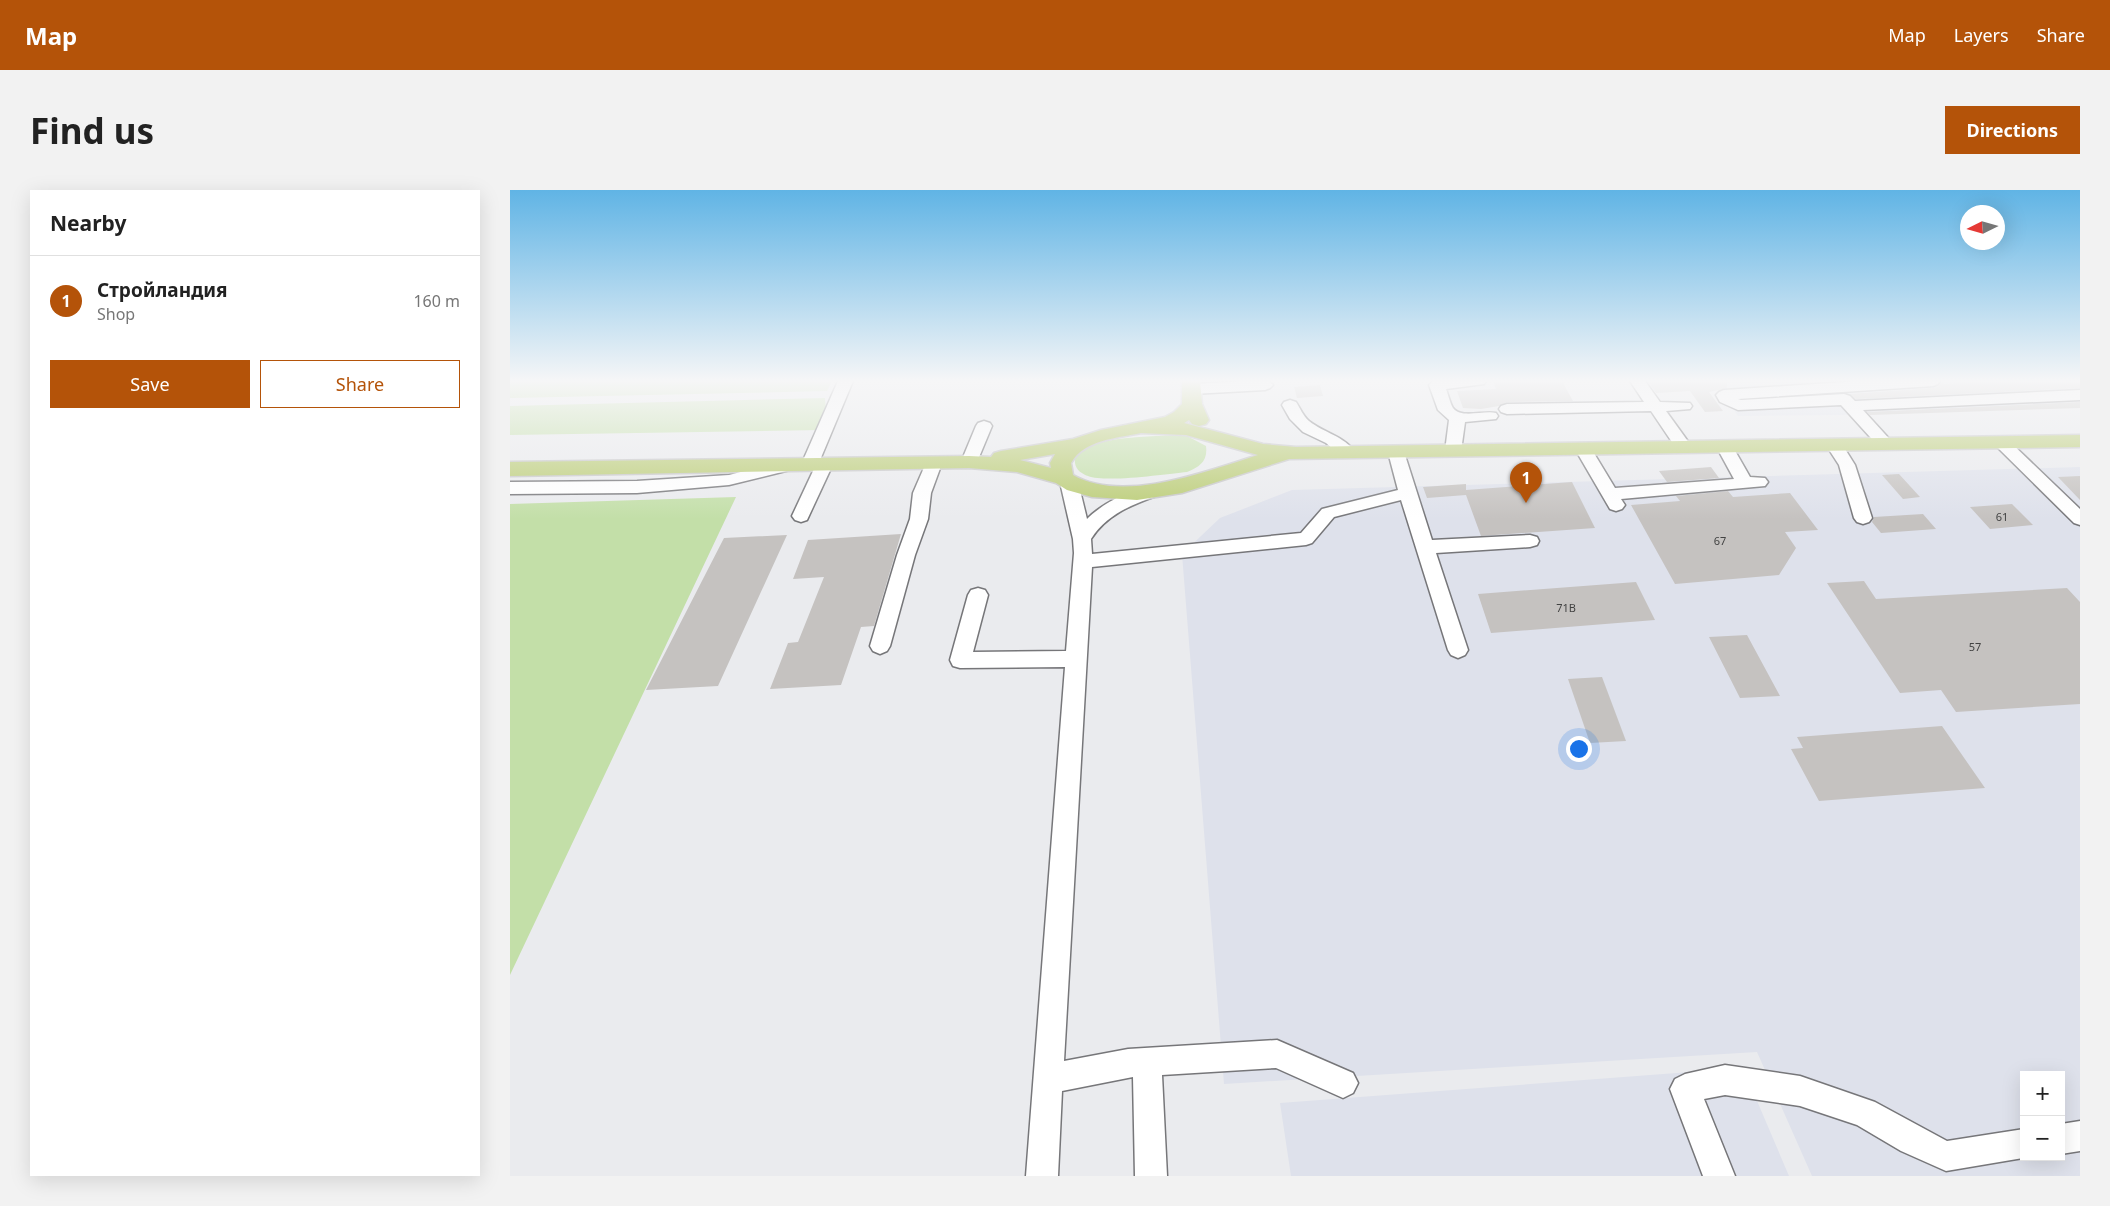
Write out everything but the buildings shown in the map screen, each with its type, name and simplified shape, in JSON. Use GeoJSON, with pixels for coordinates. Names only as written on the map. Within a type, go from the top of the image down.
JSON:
{"type":"FeatureCollection","features":[{"type":"Feature","properties":{"kind":"main road"},"geometry":{"type":"LineString","coordinates":[[1066,480],[1060,470],[1061,461],[1068,451],[1101,435],[1148,427]]}},
{"type":"Feature","properties":{"kind":"main road"},"geometry":{"type":"LineString","coordinates":[[1197,480],[1214,472],[1224,464],[1226,454],[1224,448],[1211,435],[1207,427]]}},
{"type":"Feature","properties":{"kind":"main road"},"geometry":{"type":"LineString","coordinates":[[1143,428],[1176,428],[1211,435],[1262,450],[1296,453],[2080,442]]}},
{"type":"Feature","properties":{"kind":"main road"},"geometry":{"type":"LineString","coordinates":[[968,462],[1079,444]]}},
{"type":"Feature","properties":{"kind":"main road"},"geometry":{"type":"LineString","coordinates":[[510,469],[968,462],[1018,466],[1092,490],[1150,492],[1174,488],[1279,456],[1296,453]]}},
{"type":"Feature","properties":{"kind":"street"},"geometry":{"type":"LineString","coordinates":[[801,516],[807,465],[825,427]]}},
{"type":"Feature","properties":{"kind":"street"},"geometry":{"type":"LineString","coordinates":[[968,462],[984,427]]}},
{"type":"Feature","properties":{"kind":"street"},"geometry":{"type":"LineString","coordinates":[[1306,427],[1338,441],[1347,452]]}},
{"type":"Feature","properties":{"kind":"street"},"geometry":{"type":"LineString","coordinates":[[1453,451],[1457,427]]}},
{"type":"Feature","properties":{"kind":"street"},"geometry":{"type":"LineString","coordinates":[[1670,427],[1684,447]]}},
{"type":"Feature","properties":{"kind":"street"},"geometry":{"type":"LineString","coordinates":[[1870,427],[1886,444]]}},
{"type":"Feature","properties":{"kind":"street"},"geometry":{"type":"LineString","coordinates":[[2002,442],[2080,519]]}},
{"type":"Feature","properties":{"kind":"street"},"geometry":{"type":"LineString","coordinates":[[1834,445],[1847,464],[1863,518]]}},
{"type":"Feature","properties":{"kind":"street"},"geometry":{"type":"LineString","coordinates":[[1583,449],[1613,500],[1752,483],[1724,446]]}},
{"type":"Feature","properties":{"kind":"street"},"geometry":{"type":"LineString","coordinates":[[1396,452],[1458,650]]}},
{"type":"Feature","properties":{"kind":"street"},"geometry":{"type":"LineString","coordinates":[[880,646],[906,555],[919,519],[922,493],[934,462]]}},
{"type":"Feature","properties":{"kind":"street"},"geometry":{"type":"LineString","coordinates":[[510,488],[637,487],[729,480],[807,465]]}},
{"type":"Feature","properties":{"kind":"street"},"geometry":{"type":"LineString","coordinates":[[1042,1176],[1082,550],[1066,480]]}},
{"type":"Feature","properties":{"kind":"street"},"geometry":{"type":"LineString","coordinates":[[1082,550],[1092,522],[1128,499],[1150,492]]}},
{"type":"Feature","properties":{"kind":"street"},"geometry":{"type":"LineString","coordinates":[[1082,550],[1306,539],[1328,513],[1408,493]]}},
{"type":"Feature","properties":{"kind":"street"},"geometry":{"type":"LineString","coordinates":[[1425,547],[1530,540]]}},
{"type":"Feature","properties":{"kind":"street"},"geometry":{"type":"LineString","coordinates":[[978,595],[960,660],[1076,658]]}},
{"type":"Feature","properties":{"kind":"street"},"geometry":{"type":"LineString","coordinates":[[1049,1079],[1128,1063],[1276,1054],[1343,1083]]}},
{"type":"Feature","properties":{"kind":"street"},"geometry":{"type":"LineString","coordinates":[[1147,1062],[1151,1176]]}},
{"type":"Feature","properties":{"kind":"street"},"geometry":{"type":"LineString","coordinates":[[1719,1176],[1685,1089],[1725,1080],[1800,1091],[1864,1113],[1912,1140],[1946,1156],[2020,1145]]}},
{"type":"Feature","properties":{"kind":"street"},"geometry":{"type":"LineString","coordinates":[[2065,1138],[2080,1136]]}},
{"type":"Feature","properties":{"kind":"shaded area"},"geometry":{"type":"Polygon","coordinates":[[[2080,467],[2080,1176],[1812,1176],[1757,1052],[1224,1084],[1182,554],[1220,518],[1292,490],[2080,467]]]}},
{"type":"Feature","properties":{"kind":"shaded area"},"geometry":{"type":"Polygon","coordinates":[[[1743,1068],[1789,1176],[1291,1176],[1280,1103],[1743,1068]]]}},
{"type":"Feature","properties":{"kind":"green space"},"geometry":{"type":"Polygon","coordinates":[[[510,427],[822,427],[821,430],[510,435],[510,427]]]}},
{"type":"Feature","properties":{"kind":"green space"},"geometry":{"type":"Polygon","coordinates":[[[1187,436],[1206,446],[1206,456],[1199,466],[1187,472],[1108,479],[1086,475],[1077,468],[1075,463],[1078,454],[1087,447],[1101,442],[1135,437],[1187,436]]]}},
{"type":"Feature","properties":{"kind":"green space"},"geometry":{"type":"Polygon","coordinates":[[[736,497],[510,975],[510,504],[736,497]]]}},
{"type":"Feature","properties":{"kind":"place","name":"Стройландия"},"geometry":{"type":"Point","coordinates":[1526,503]}}]}
